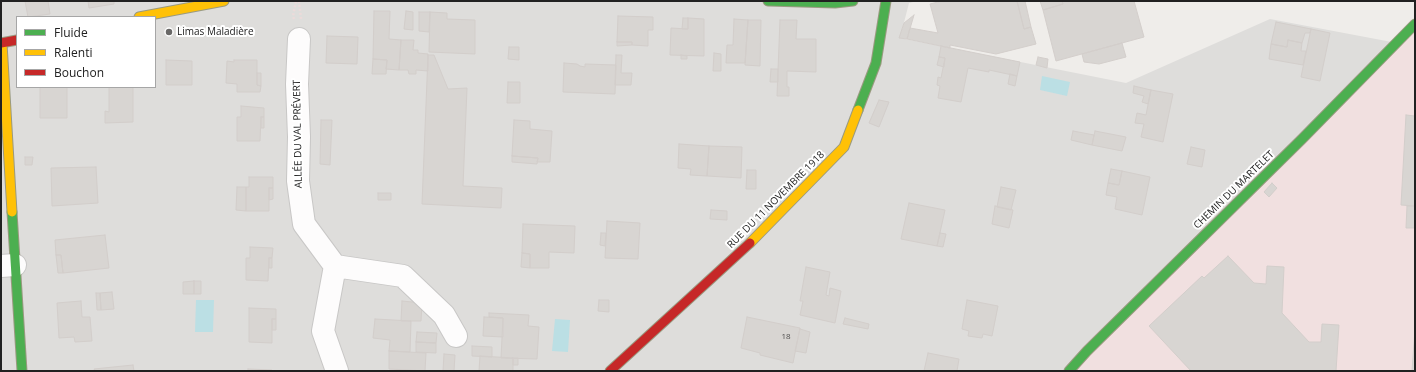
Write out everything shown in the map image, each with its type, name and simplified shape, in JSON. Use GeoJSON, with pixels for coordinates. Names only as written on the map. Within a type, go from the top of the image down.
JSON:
{"type":"FeatureCollection","features":[{"type":"Feature","properties":{"kind":"street"},"geometry":{"type":"LineString","coordinates":[[143,16],[224,1]]}},
{"type":"Feature","properties":{"kind":"street"},"geometry":{"type":"LineString","coordinates":[[768,1],[835,3],[853,1]]}},
{"type":"Feature","properties":{"kind":"street","name":"RUE DU 11 NOVEMBRE 1918"},"geometry":{"type":"LineString","coordinates":[[610,371],[741,252],[844,147],[876,63],[886,1]]}},
{"type":"Feature","properties":{"kind":"street","name":"CHEMIN DU MARTELET"},"geometry":{"type":"LineString","coordinates":[[1069,371],[1087,351],[1302,139],[1415,24]]}},
{"type":"Feature","properties":{"kind":"street","name":"ALLÉE DU VAL PRÉVERT"},"geometry":{"type":"LineString","coordinates":[[299,39],[297,84],[299,137],[298,181],[304,224],[335,266]]}},
{"type":"Feature","properties":{"kind":"street"},"geometry":{"type":"LineString","coordinates":[[16,40],[1,43],[8,266],[22,371]]}},
{"type":"Feature","properties":{"kind":"street"},"geometry":{"type":"LineString","coordinates":[[337,371],[323,331],[335,266],[403,276],[444,315],[456,336]]}},
{"type":"Feature","properties":{"kind":"shaded area"},"geometry":{"type":"Polygon","coordinates":[[[1,1],[917,1],[909,3],[900,38],[1126,83],[1270,19],[1397,43],[1070,371],[1,371],[1,1]]]}},
{"type":"Feature","properties":{"kind":"shaded area"},"geometry":{"type":"Polygon","coordinates":[[[1415,24],[1415,371],[1070,371],[1415,24]]]}},
{"type":"Feature","properties":{"kind":"water"},"geometry":{"type":"Polygon","coordinates":[[[1042,76],[1070,82],[1067,96],[1040,90],[1042,76]]]}},
{"type":"Feature","properties":{"kind":"water"},"geometry":{"type":"Polygon","coordinates":[[[196,300],[214,300],[213,332],[195,332],[196,300]]]}},
{"type":"Feature","properties":{"kind":"water"},"geometry":{"type":"Polygon","coordinates":[[[555,319],[570,320],[568,352],[552,351],[555,319]]]}},
{"type":"Feature","properties":{"kind":"building"},"geometry":{"type":"Polygon","coordinates":[[[25,1],[48,1],[50,14],[28,16],[25,1]]]}},
{"type":"Feature","properties":{"kind":"building"},"geometry":{"type":"Polygon","coordinates":[[[88,1],[114,1],[114,4],[89,8],[88,1]]]}},
{"type":"Feature","properties":{"kind":"building"},"geometry":{"type":"Polygon","coordinates":[[[942,1],[1017,1],[1024,29],[1031,27],[1036,44],[996,54],[950,45],[950,48],[907,39],[910,28],[938,33],[930,4],[942,1]]]}},
{"type":"Feature","properties":{"kind":"building"},"geometry":{"type":"Polygon","coordinates":[[[1017,1],[1025,1],[1031,27],[1024,29],[1017,1]]]}},
{"type":"Feature","properties":{"kind":"building"},"geometry":{"type":"Polygon","coordinates":[[[1040,1],[1062,1],[1063,4],[1043,10],[1040,1]]]}},
{"type":"Feature","properties":{"kind":"building"},"geometry":{"type":"Polygon","coordinates":[[[1062,1],[1134,1],[1144,37],[1056,61],[1043,10],[1063,4],[1062,1]]]}},
{"type":"Feature","properties":{"kind":"building"},"geometry":{"type":"Polygon","coordinates":[[[374,11],[390,11],[389,39],[401,40],[399,70],[386,69],[387,60],[373,59],[374,11]]]}},
{"type":"Feature","properties":{"kind":"building"},"geometry":{"type":"Polygon","coordinates":[[[406,11],[413,12],[413,30],[404,29],[406,11]]]}},
{"type":"Feature","properties":{"kind":"building"},"geometry":{"type":"Polygon","coordinates":[[[419,12],[430,12],[429,32],[419,31],[419,12]]]}},
{"type":"Feature","properties":{"kind":"building"},"geometry":{"type":"Polygon","coordinates":[[[430,12],[447,13],[447,19],[475,20],[475,54],[429,52],[430,12]]]}},
{"type":"Feature","properties":{"kind":"building"},"geometry":{"type":"Polygon","coordinates":[[[914,15],[907,39],[899,38],[904,23],[914,15]]]}},
{"type":"Feature","properties":{"kind":"building"},"geometry":{"type":"Polygon","coordinates":[[[618,16],[653,17],[653,30],[648,30],[648,46],[632,45],[632,42],[617,42],[618,16]]]}},
{"type":"Feature","properties":{"kind":"building"},"geometry":{"type":"Polygon","coordinates":[[[683,18],[688,18],[688,29],[682,29],[683,18]]]}},
{"type":"Feature","properties":{"kind":"building"},"geometry":{"type":"Polygon","coordinates":[[[688,18],[704,19],[704,56],[670,55],[671,28],[688,29],[688,18]]]}},
{"type":"Feature","properties":{"kind":"building"},"geometry":{"type":"Polygon","coordinates":[[[734,19],[748,20],[745,63],[726,63],[727,45],[733,45],[734,19]]]}},
{"type":"Feature","properties":{"kind":"building"},"geometry":{"type":"Polygon","coordinates":[[[748,20],[761,20],[760,66],[745,65],[748,20]]]}},
{"type":"Feature","properties":{"kind":"building"},"geometry":{"type":"Polygon","coordinates":[[[780,20],[797,20],[796,39],[816,39],[816,72],[787,71],[787,87],[789,87],[789,96],[777,96],[780,20]]]}},
{"type":"Feature","properties":{"kind":"building"},"geometry":{"type":"Polygon","coordinates":[[[1276,22],[1311,29],[1310,33],[1305,33],[1302,43],[1288,40],[1287,47],[1271,44],[1276,22]]]}},
{"type":"Feature","properties":{"kind":"building"},"geometry":{"type":"Polygon","coordinates":[[[1311,29],[1330,33],[1320,81],[1301,77],[1311,29]]]}},
{"type":"Feature","properties":{"kind":"building"},"geometry":{"type":"Polygon","coordinates":[[[327,36],[358,37],[357,64],[326,63],[327,36]]]}},
{"type":"Feature","properties":{"kind":"building"},"geometry":{"type":"Polygon","coordinates":[[[401,40],[414,40],[413,50],[418,50],[418,53],[428,54],[428,71],[416,70],[416,74],[409,74],[408,70],[399,70],[401,40]]]}},
{"type":"Feature","properties":{"kind":"building"},"geometry":{"type":"Polygon","coordinates":[[[1288,40],[1302,43],[1301,51],[1306,51],[1303,65],[1269,59],[1271,44],[1287,47],[1288,40]]]}},
{"type":"Feature","properties":{"kind":"building"},"geometry":{"type":"Polygon","coordinates":[[[617,42],[632,42],[632,45],[617,46],[617,42]]]}},
{"type":"Feature","properties":{"kind":"building"},"geometry":{"type":"Polygon","coordinates":[[[1122,43],[1126,57],[1099,64],[1084,62],[1082,54],[1122,43]]]}},
{"type":"Feature","properties":{"kind":"building"},"geometry":{"type":"Polygon","coordinates":[[[941,46],[1020,62],[1017,76],[989,70],[989,72],[968,68],[961,102],[938,98],[940,86],[937,85],[938,77],[941,78],[945,58],[939,57],[941,46]]]}},
{"type":"Feature","properties":{"kind":"building"},"geometry":{"type":"Polygon","coordinates":[[[509,47],[519,47],[519,60],[508,59],[509,47]]]}},
{"type":"Feature","properties":{"kind":"building"},"geometry":{"type":"Polygon","coordinates":[[[714,53],[721,54],[721,71],[713,71],[714,53]]]}},
{"type":"Feature","properties":{"kind":"building"},"geometry":{"type":"Polygon","coordinates":[[[428,55],[434,55],[448,89],[467,88],[463,186],[502,188],[501,208],[422,204],[428,55]]]}},
{"type":"Feature","properties":{"kind":"building"},"geometry":{"type":"Polygon","coordinates":[[[616,55],[622,55],[621,73],[632,73],[631,85],[615,85],[616,55]]]}},
{"type":"Feature","properties":{"kind":"building"},"geometry":{"type":"Polygon","coordinates":[[[681,55],[687,56],[687,59],[681,59],[681,55]]]}},
{"type":"Feature","properties":{"kind":"building"},"geometry":{"type":"Polygon","coordinates":[[[939,57],[945,58],[944,67],[937,65],[939,57]]]}},
{"type":"Feature","properties":{"kind":"building"},"geometry":{"type":"Polygon","coordinates":[[[1038,57],[1048,59],[1047,68],[1036,65],[1038,57]]]}},
{"type":"Feature","properties":{"kind":"building"},"geometry":{"type":"Polygon","coordinates":[[[373,59],[387,60],[386,74],[372,74],[373,59]]]}},
{"type":"Feature","properties":{"kind":"building"},"geometry":{"type":"Polygon","coordinates":[[[166,60],[192,61],[192,85],[166,85],[166,60]]]}},
{"type":"Feature","properties":{"kind":"building"},"geometry":{"type":"Polygon","coordinates":[[[234,60],[257,60],[257,85],[261,86],[260,92],[237,92],[237,84],[226,83],[227,61],[234,62],[234,60]]]}},
{"type":"Feature","properties":{"kind":"building"},"geometry":{"type":"Polygon","coordinates":[[[564,63],[577,64],[585,67],[585,64],[616,65],[615,94],[563,92],[564,63]]]}},
{"type":"Feature","properties":{"kind":"building"},"geometry":{"type":"Polygon","coordinates":[[[771,69],[778,69],[778,82],[770,82],[771,69]]]}},
{"type":"Feature","properties":{"kind":"building"},"geometry":{"type":"Polygon","coordinates":[[[257,73],[261,73],[261,86],[257,85],[257,73]]]}},
{"type":"Feature","properties":{"kind":"building"},"geometry":{"type":"Polygon","coordinates":[[[1010,74],[1017,76],[1015,86],[1008,84],[1010,74]]]}},
{"type":"Feature","properties":{"kind":"building"},"geometry":{"type":"Polygon","coordinates":[[[508,82],[520,82],[520,103],[507,103],[508,82]]]}},
{"type":"Feature","properties":{"kind":"building"},"geometry":{"type":"Polygon","coordinates":[[[1134,86],[1151,90],[1148,104],[1142,102],[1144,96],[1133,93],[1134,86]]]}},
{"type":"Feature","properties":{"kind":"building"},"geometry":{"type":"Polygon","coordinates":[[[40,88],[67,88],[67,118],[40,118],[40,88]]]}},
{"type":"Feature","properties":{"kind":"building"},"geometry":{"type":"Polygon","coordinates":[[[109,88],[133,88],[133,122],[105,123],[105,111],[109,112],[109,88]]]}},
{"type":"Feature","properties":{"kind":"building"},"geometry":{"type":"Polygon","coordinates":[[[1151,90],[1173,94],[1163,142],[1141,137],[1144,124],[1135,123],[1137,113],[1146,115],[1151,90]]]}},
{"type":"Feature","properties":{"kind":"building"},"geometry":{"type":"Polygon","coordinates":[[[879,100],[889,102],[879,127],[869,123],[879,100]]]}},
{"type":"Feature","properties":{"kind":"building"},"geometry":{"type":"Polygon","coordinates":[[[241,106],[264,108],[264,117],[261,117],[260,141],[237,141],[237,117],[241,117],[241,106]]]}},
{"type":"Feature","properties":{"kind":"building"},"geometry":{"type":"Polygon","coordinates":[[[1406,115],[1415,116],[1415,206],[1401,205],[1406,115]]]}},
{"type":"Feature","properties":{"kind":"building"},"geometry":{"type":"Polygon","coordinates":[[[261,117],[264,117],[264,128],[261,128],[261,117]]]}},
{"type":"Feature","properties":{"kind":"building"},"geometry":{"type":"Polygon","coordinates":[[[321,120],[332,120],[330,165],[320,164],[321,120]]]}},
{"type":"Feature","properties":{"kind":"building"},"geometry":{"type":"Polygon","coordinates":[[[514,120],[530,121],[530,129],[552,131],[550,162],[537,162],[538,158],[512,156],[514,120]]]}},
{"type":"Feature","properties":{"kind":"building"},"geometry":{"type":"Polygon","coordinates":[[[1073,131],[1094,135],[1092,145],[1071,140],[1073,131]]]}},
{"type":"Feature","properties":{"kind":"building"},"geometry":{"type":"Polygon","coordinates":[[[1095,131],[1126,137],[1122,151],[1092,145],[1095,131]]]}},
{"type":"Feature","properties":{"kind":"building"},"geometry":{"type":"Polygon","coordinates":[[[679,144],[709,146],[707,176],[690,175],[691,169],[678,168],[679,144]]]}},
{"type":"Feature","properties":{"kind":"building"},"geometry":{"type":"Polygon","coordinates":[[[709,146],[742,147],[741,178],[707,176],[709,146]]]}},
{"type":"Feature","properties":{"kind":"building"},"geometry":{"type":"Polygon","coordinates":[[[1191,147],[1205,150],[1202,167],[1187,164],[1191,147]]]}},
{"type":"Feature","properties":{"kind":"building"},"geometry":{"type":"Polygon","coordinates":[[[512,156],[538,158],[537,164],[512,162],[512,156]]]}},
{"type":"Feature","properties":{"kind":"building"},"geometry":{"type":"Polygon","coordinates":[[[25,157],[33,157],[32,165],[25,165],[25,157]]]}},
{"type":"Feature","properties":{"kind":"building"},"geometry":{"type":"Polygon","coordinates":[[[96,167],[98,203],[52,206],[51,168],[96,167]]]}},
{"type":"Feature","properties":{"kind":"building"},"geometry":{"type":"Polygon","coordinates":[[[1111,169],[1122,171],[1119,185],[1108,183],[1111,169]]]}},
{"type":"Feature","properties":{"kind":"building"},"geometry":{"type":"Polygon","coordinates":[[[747,170],[756,170],[756,189],[746,189],[747,170]]]}},
{"type":"Feature","properties":{"kind":"building"},"geometry":{"type":"Polygon","coordinates":[[[1122,171],[1150,177],[1142,215],[1115,209],[1117,197],[1106,195],[1108,183],[1119,185],[1122,171]]]}},
{"type":"Feature","properties":{"kind":"building"},"geometry":{"type":"Polygon","coordinates":[[[249,177],[273,177],[273,188],[269,188],[269,211],[246,211],[246,187],[249,187],[249,177]]]}},
{"type":"Feature","properties":{"kind":"building"},"geometry":{"type":"Polygon","coordinates":[[[1272,183],[1277,188],[1269,197],[1264,192],[1272,183]]]}},
{"type":"Feature","properties":{"kind":"building"},"geometry":{"type":"Polygon","coordinates":[[[237,187],[246,187],[246,211],[236,210],[237,187]]]}},
{"type":"Feature","properties":{"kind":"building"},"geometry":{"type":"Polygon","coordinates":[[[1001,187],[1016,190],[1011,210],[997,207],[1001,187]]]}},
{"type":"Feature","properties":{"kind":"building"},"geometry":{"type":"Polygon","coordinates":[[[269,188],[273,188],[273,199],[269,200],[269,188]]]}},
{"type":"Feature","properties":{"kind":"building"},"geometry":{"type":"Polygon","coordinates":[[[378,193],[391,193],[391,200],[378,200],[378,193]]]}},
{"type":"Feature","properties":{"kind":"building"},"geometry":{"type":"Polygon","coordinates":[[[909,203],[945,210],[937,246],[901,239],[909,203]]]}},
{"type":"Feature","properties":{"kind":"building"},"geometry":{"type":"Polygon","coordinates":[[[995,206],[1013,210],[1009,228],[992,224],[995,206]]]}},
{"type":"Feature","properties":{"kind":"building"},"geometry":{"type":"Polygon","coordinates":[[[1407,206],[1415,206],[1415,228],[1406,228],[1407,206]]]}},
{"type":"Feature","properties":{"kind":"building"},"geometry":{"type":"Polygon","coordinates":[[[711,210],[727,211],[727,220],[710,219],[711,210]]]}},
{"type":"Feature","properties":{"kind":"building"},"geometry":{"type":"Polygon","coordinates":[[[607,221],[640,223],[638,259],[605,258],[607,221]]]}},
{"type":"Feature","properties":{"kind":"building"},"geometry":{"type":"Polygon","coordinates":[[[523,224],[575,226],[574,253],[549,252],[549,268],[530,268],[530,254],[522,253],[523,224]]]}},
{"type":"Feature","properties":{"kind":"building"},"geometry":{"type":"Polygon","coordinates":[[[601,233],[606,233],[605,246],[600,245],[601,233]]]}},
{"type":"Feature","properties":{"kind":"building"},"geometry":{"type":"Polygon","coordinates":[[[940,233],[946,234],[943,247],[937,246],[940,233]]]}},
{"type":"Feature","properties":{"kind":"building"},"geometry":{"type":"Polygon","coordinates":[[[105,235],[109,268],[63,273],[61,255],[56,255],[55,240],[105,235]]]}},
{"type":"Feature","properties":{"kind":"building"},"geometry":{"type":"Polygon","coordinates":[[[250,247],[273,248],[272,258],[269,258],[268,281],[246,280],[246,258],[250,258],[250,247]]]}},
{"type":"Feature","properties":{"kind":"building"},"geometry":{"type":"Polygon","coordinates":[[[522,253],[530,254],[530,268],[521,267],[522,253]]]}},
{"type":"Feature","properties":{"kind":"building"},"geometry":{"type":"Polygon","coordinates":[[[56,255],[61,255],[63,273],[58,273],[56,255]]]}},
{"type":"Feature","properties":{"kind":"building"},"geometry":{"type":"Polygon","coordinates":[[[1228,256],[1254,283],[1266,284],[1267,266],[1284,267],[1282,313],[1309,342],[1321,342],[1322,324],[1339,325],[1336,371],[1191,371],[1149,326],[1202,276],[1204,278],[1228,256]]]}},
{"type":"Feature","properties":{"kind":"building"},"geometry":{"type":"Polygon","coordinates":[[[269,258],[272,258],[272,268],[269,268],[269,258]]]}},
{"type":"Feature","properties":{"kind":"building"},"geometry":{"type":"Polygon","coordinates":[[[806,267],[830,272],[826,295],[829,296],[830,288],[841,291],[835,323],[800,315],[803,301],[800,301],[806,267]]]}},
{"type":"Feature","properties":{"kind":"building"},"geometry":{"type":"Polygon","coordinates":[[[194,281],[194,294],[183,294],[183,282],[194,281]]]}},
{"type":"Feature","properties":{"kind":"building"},"geometry":{"type":"Polygon","coordinates":[[[194,281],[201,281],[201,294],[194,294],[194,281]]]}},
{"type":"Feature","properties":{"kind":"building"},"geometry":{"type":"Polygon","coordinates":[[[112,292],[114,309],[101,310],[100,293],[112,292]]]}},
{"type":"Feature","properties":{"kind":"building"},"geometry":{"type":"Polygon","coordinates":[[[96,293],[100,293],[101,310],[97,310],[96,293]]]}},
{"type":"Feature","properties":{"kind":"building"},"geometry":{"type":"Polygon","coordinates":[[[599,300],[609,300],[609,312],[598,311],[599,300]]]}},
{"type":"Feature","properties":{"kind":"building"},"geometry":{"type":"Polygon","coordinates":[[[967,300],[998,306],[992,336],[983,334],[982,338],[968,336],[969,331],[962,329],[967,300]]]}},
{"type":"Feature","properties":{"kind":"building"},"geometry":{"type":"Polygon","coordinates":[[[81,301],[82,317],[90,317],[92,341],[75,342],[74,337],[59,338],[57,303],[81,301]]]}},
{"type":"Feature","properties":{"kind":"building"},"geometry":{"type":"Polygon","coordinates":[[[402,301],[422,303],[421,321],[401,321],[402,301]]]}},
{"type":"Feature","properties":{"kind":"building"},"geometry":{"type":"Polygon","coordinates":[[[249,308],[276,309],[276,319],[272,319],[272,343],[249,342],[249,308]]]}},
{"type":"Feature","properties":{"kind":"building"},"geometry":{"type":"Polygon","coordinates":[[[489,313],[529,315],[528,326],[539,327],[537,359],[501,358],[503,318],[489,317],[489,313]]]}},
{"type":"Feature","properties":{"kind":"building"},"geometry":{"type":"Polygon","coordinates":[[[484,317],[503,318],[503,337],[483,336],[484,317]]]}},
{"type":"Feature","properties":{"kind":"building"},"geometry":{"type":"Polygon","coordinates":[[[747,317],[800,328],[793,363],[760,355],[760,353],[741,348],[747,317]]]}},
{"type":"Feature","properties":{"kind":"building"},"geometry":{"type":"Polygon","coordinates":[[[845,318],[869,324],[868,329],[843,324],[845,318]]]}},
{"type":"Feature","properties":{"kind":"building"},"geometry":{"type":"Polygon","coordinates":[[[272,319],[276,319],[276,330],[272,330],[272,319]]]}},
{"type":"Feature","properties":{"kind":"building"},"geometry":{"type":"Polygon","coordinates":[[[375,319],[411,321],[410,352],[389,351],[390,340],[373,338],[375,319]]]}},
{"type":"Feature","properties":{"kind":"building"},"geometry":{"type":"Polygon","coordinates":[[[800,329],[810,332],[806,353],[795,351],[800,329]]]}},
{"type":"Feature","properties":{"kind":"building"},"geometry":{"type":"Polygon","coordinates":[[[1415,330],[1415,371],[1412,371],[1415,330]]]}},
{"type":"Feature","properties":{"kind":"building"},"geometry":{"type":"Polygon","coordinates":[[[417,332],[437,333],[436,343],[416,342],[417,332]]]}},
{"type":"Feature","properties":{"kind":"building"},"geometry":{"type":"Polygon","coordinates":[[[416,342],[436,343],[436,353],[416,352],[416,342]]]}},
{"type":"Feature","properties":{"kind":"building"},"geometry":{"type":"Polygon","coordinates":[[[472,346],[492,347],[492,357],[472,356],[472,346]]]}},
{"type":"Feature","properties":{"kind":"building"},"geometry":{"type":"Polygon","coordinates":[[[389,351],[426,353],[425,371],[389,369],[389,351]]]}},
{"type":"Feature","properties":{"kind":"building"},"geometry":{"type":"Polygon","coordinates":[[[928,353],[959,359],[957,371],[924,371],[928,353]]]}},
{"type":"Feature","properties":{"kind":"building"},"geometry":{"type":"Polygon","coordinates":[[[444,354],[455,355],[454,371],[443,371],[444,354]]]}},
{"type":"Feature","properties":{"kind":"building"},"geometry":{"type":"Polygon","coordinates":[[[480,356],[513,358],[513,371],[479,371],[480,356]]]}},
{"type":"Feature","properties":{"kind":"building"},"geometry":{"type":"Polygon","coordinates":[[[513,358],[518,358],[518,365],[513,365],[513,358]]]}},
{"type":"Feature","properties":{"kind":"building"},"geometry":{"type":"Polygon","coordinates":[[[133,365],[134,371],[95,371],[94,369],[133,365]]]}},
{"type":"Feature","properties":{"kind":"building"},"geometry":{"type":"Polygon","coordinates":[[[248,369],[272,370],[272,371],[248,371],[248,369]]]}},
{"type":"Feature","properties":{"kind":"traffic: fast"},"geometry":{"type":"LineString","coordinates":[[768,1],[835,3],[853,1]]}},
{"type":"Feature","properties":{"kind":"traffic: fast"},"geometry":{"type":"LineString","coordinates":[[858,110],[876,63],[886,1]]}},
{"type":"Feature","properties":{"kind":"traffic: fast"},"geometry":{"type":"LineString","coordinates":[[1069,371],[1087,351],[1302,139],[1415,24]]}},
{"type":"Feature","properties":{"kind":"traffic: fast"},"geometry":{"type":"LineString","coordinates":[[12,212],[22,371]]}},
{"type":"Feature","properties":{"kind":"traffic: slow"},"geometry":{"type":"LineString","coordinates":[[144,16],[224,1]]}},
{"type":"Feature","properties":{"kind":"traffic: slow"},"geometry":{"type":"LineString","coordinates":[[2,43],[12,212]]}},
{"type":"Feature","properties":{"kind":"traffic: slow"},"geometry":{"type":"LineString","coordinates":[[750,243],[844,147],[858,110]]}},
{"type":"Feature","properties":{"kind":"traffic: jam"},"geometry":{"type":"LineString","coordinates":[[1,43],[16,40]]}},
{"type":"Feature","properties":{"kind":"traffic: jam"},"geometry":{"type":"LineString","coordinates":[[610,371],[750,243]]}},
{"type":"Feature","properties":{"kind":"place","name":"Limas Maladière"},"geometry":{"type":"Point","coordinates":[169,32]}}]}
